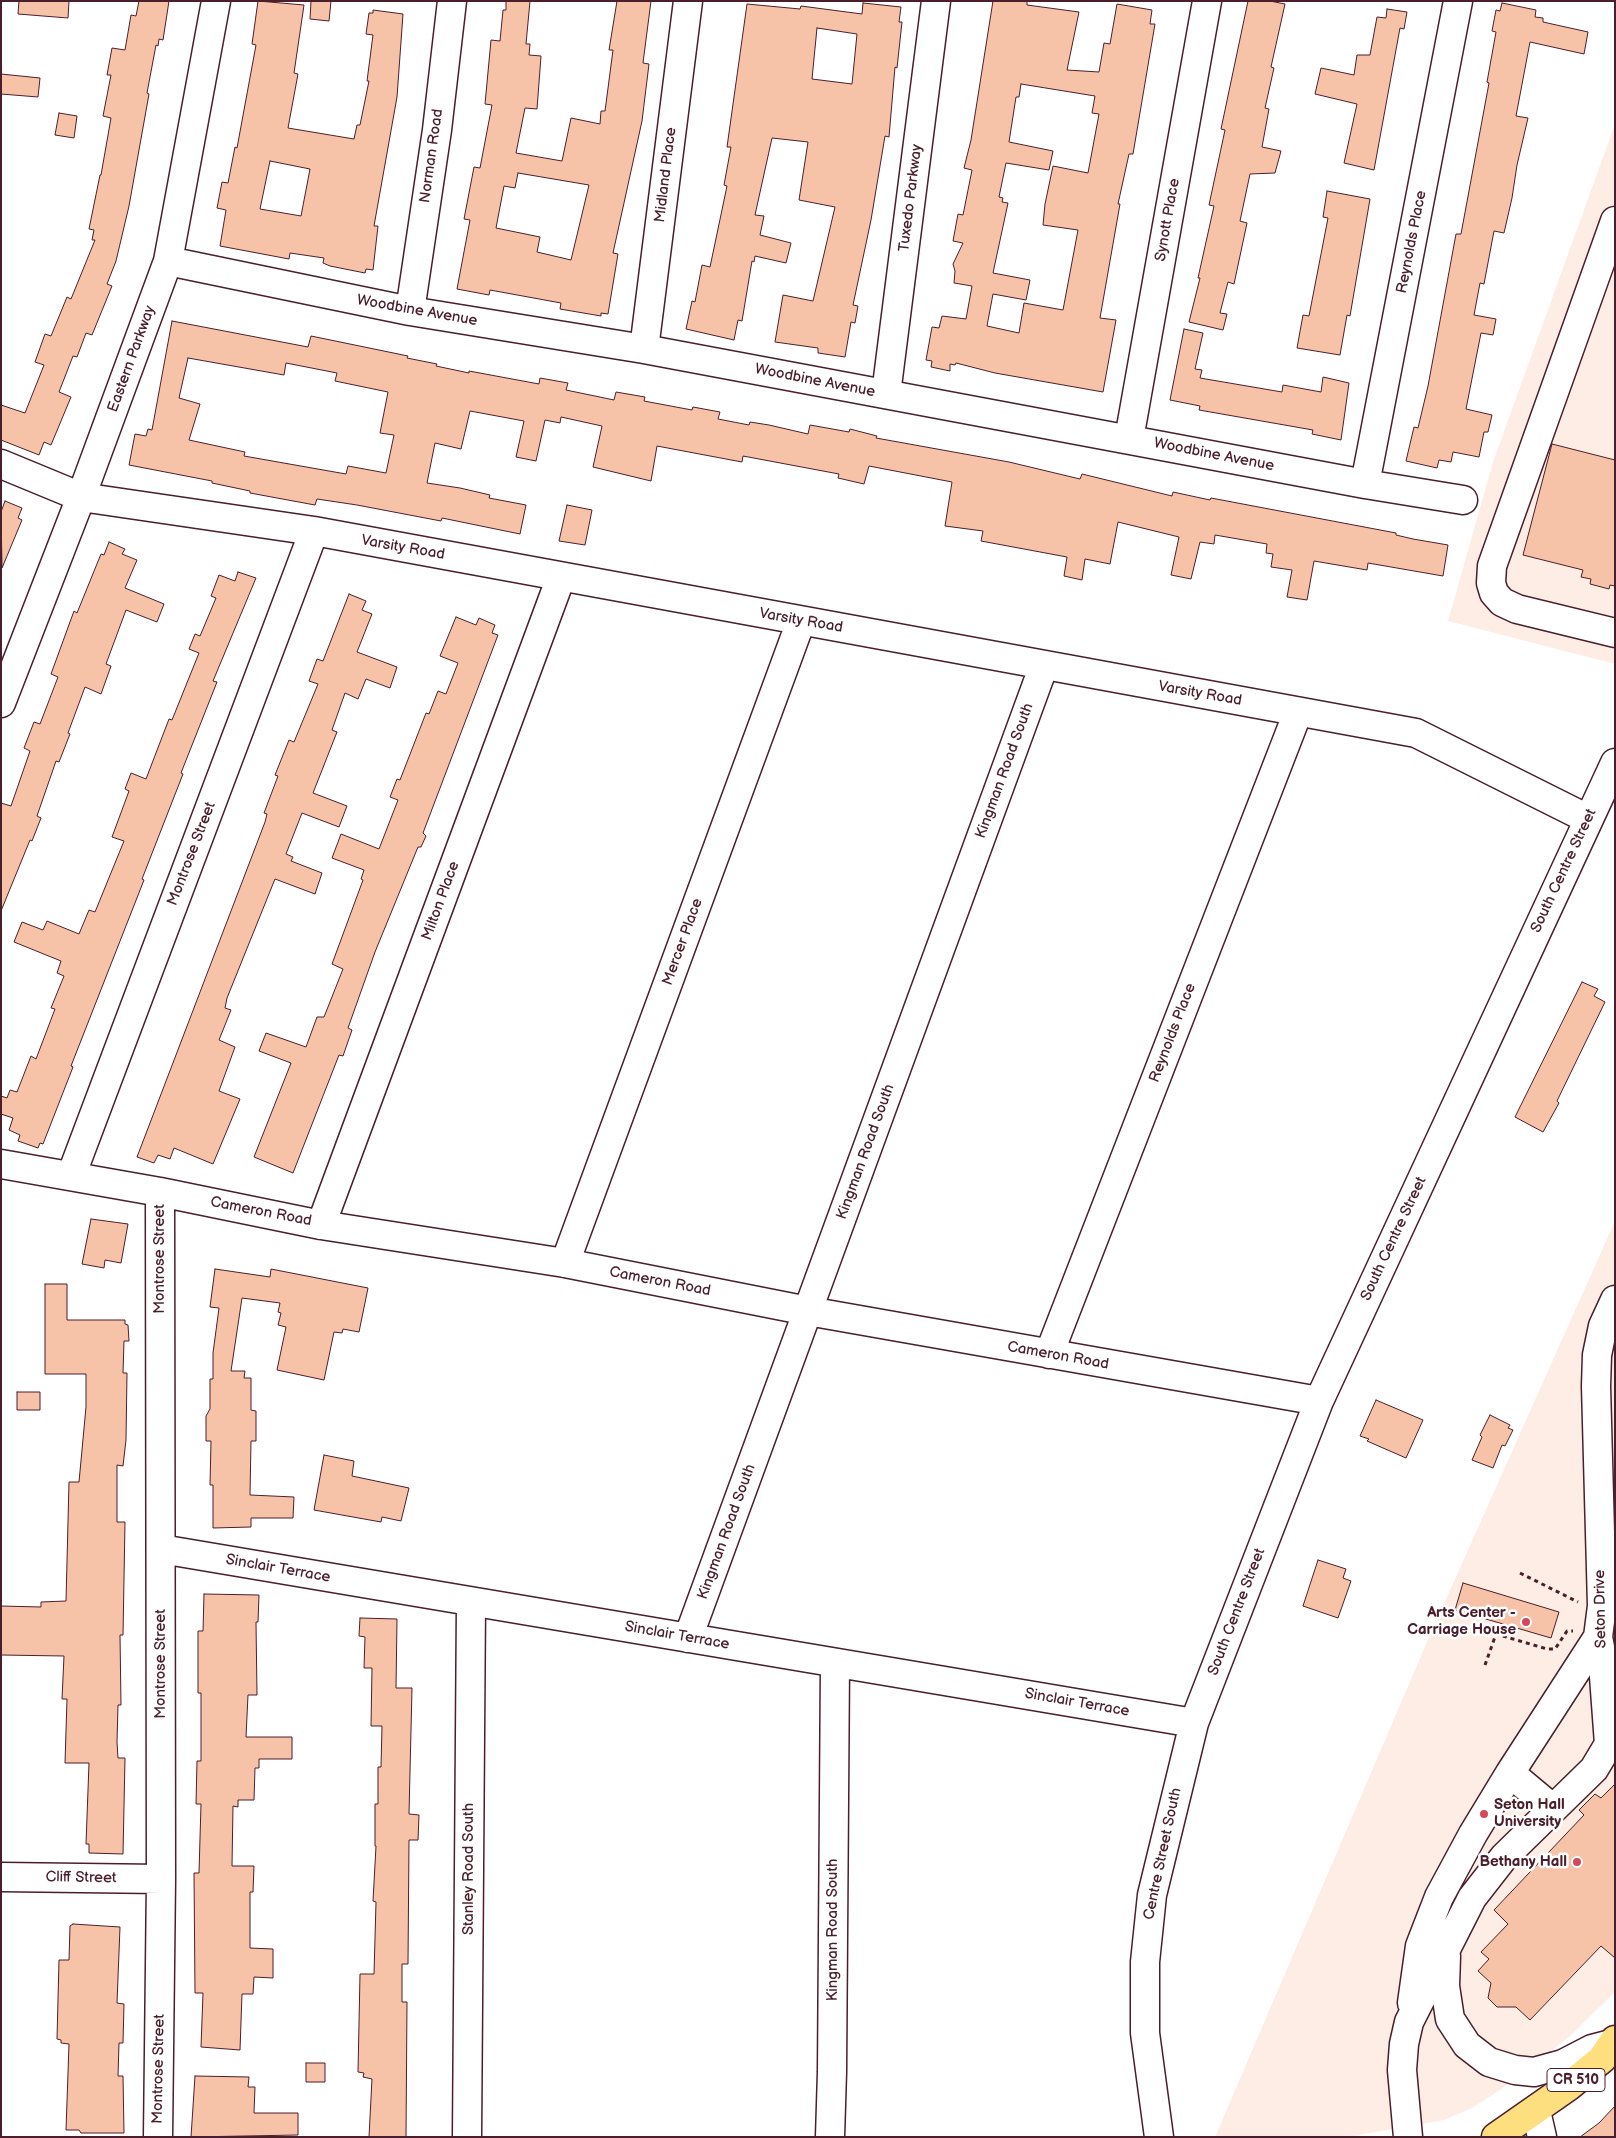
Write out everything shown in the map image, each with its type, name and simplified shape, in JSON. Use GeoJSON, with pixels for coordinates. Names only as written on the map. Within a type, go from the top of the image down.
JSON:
{"type":"FeatureCollection","features":[{"type":"Feature","properties":{"kind":"main road","name":"CR 510"},"geometry":{"type":"LineString","coordinates":[[1496,2137],[1536,2111],[1602,2059],[1613,2042]]}},
{"type":"Feature","properties":{"kind":"street","name":"Eastern Parkway"},"geometry":{"type":"LineString","coordinates":[[1,703],[81,496],[168,261],[216,1]]}},
{"type":"Feature","properties":{"kind":"street","name":"Norman Road"},"geometry":{"type":"LineString","coordinates":[[410,311],[452,1]]}},
{"type":"Feature","properties":{"kind":"street","name":"Midland Place"},"geometry":{"type":"LineString","coordinates":[[644,349],[688,1]]}},
{"type":"Feature","properties":{"kind":"street","name":"Tuxedo Parkway"},"geometry":{"type":"LineString","coordinates":[[886,394],[936,1]]}},
{"type":"Feature","properties":{"kind":"street","name":"Synott Place"},"geometry":{"type":"LineString","coordinates":[[1129,440],[1207,1]]}},
{"type":"Feature","properties":{"kind":"street","name":"Reynolds Place"},"geometry":{"type":"LineString","coordinates":[[1365,484],[1458,1]]}},
{"type":"Feature","properties":{"kind":"street"},"geometry":{"type":"LineString","coordinates":[[1615,221],[1492,566],[1490,582],[1494,593],[1502,602],[1517,609],[1615,633]]}},
{"type":"Feature","properties":{"kind":"street","name":"Woodbine Avenue"},"geometry":{"type":"LineString","coordinates":[[168,261],[410,311],[644,349],[1365,484],[1463,500]]}},
{"type":"Feature","properties":{"kind":"street","name":"Varsity Road"},"geometry":{"type":"LineString","coordinates":[[1,464],[81,496],[314,531],[1416,733],[1588,819]]}},
{"type":"Feature","properties":{"kind":"street","name":"Montrose Street"},"geometry":{"type":"LineString","coordinates":[[71,1176],[314,531]]}},
{"type":"Feature","properties":{"kind":"street","name":"Milton Place"},"geometry":{"type":"LineString","coordinates":[[321,1224],[562,577]]}},
{"type":"Feature","properties":{"kind":"street","name":"Mercer Place"},"geometry":{"type":"LineString","coordinates":[[565,1263],[801,621]]}},
{"type":"Feature","properties":{"kind":"street","name":"Kingman Road South"},"geometry":{"type":"LineString","coordinates":[[688,1638],[1044,665]]}},
{"type":"Feature","properties":{"kind":"street","name":"Reynolds Place"},"geometry":{"type":"LineString","coordinates":[[1048,1354],[1298,712]]}},
{"type":"Feature","properties":{"kind":"street","name":"South Centre Street"},"geometry":{"type":"LineString","coordinates":[[1194,1723],[1319,1401],[1615,763]]}},
{"type":"Feature","properties":{"kind":"street","name":"Cameron Road"},"geometry":{"type":"LineString","coordinates":[[1,1164],[160,1192],[321,1224],[565,1263],[808,1311],[1319,1401]]}},
{"type":"Feature","properties":{"kind":"street","name":"Montrose Street"},"geometry":{"type":"LineString","coordinates":[[158,2137],[161,1879],[160,1192]]}},
{"type":"Feature","properties":{"kind":"street","name":"Seton Drive"},"geometry":{"type":"LineString","coordinates":[[1408,2137],[1402,2070],[1404,2044],[1409,2022],[1446,1953],[1472,1898],[1487,1877],[1594,1769],[1612,1745],[1603,1663],[1590,1634],[1602,1606],[1607,1531],[1596,1386],[1597,1355],[1603,1326],[1615,1300]]}},
{"type":"Feature","properties":{"kind":"street","name":"Sinclair Terrace"},"geometry":{"type":"LineString","coordinates":[[161,1549],[1194,1723]]}},
{"type":"Feature","properties":{"kind":"street","name":"Stanley Road South"},"geometry":{"type":"LineString","coordinates":[[467,2137],[471,1602]]}},
{"type":"Feature","properties":{"kind":"street"},"geometry":{"type":"LineString","coordinates":[[1409,2022],[1420,1946],[1440,1897],[1473,1834],[1590,1634]]}},
{"type":"Feature","properties":{"kind":"street","name":"Kingman Road South"},"geometry":{"type":"LineString","coordinates":[[830,2137],[834,1663]]}},
{"type":"Feature","properties":{"kind":"street","name":"Centre Street South"},"geometry":{"type":"LineString","coordinates":[[1159,2137],[1145,2033],[1144,1962],[1152,1895],[1194,1723]]}},
{"type":"Feature","properties":{"kind":"street"},"geometry":{"type":"LineString","coordinates":[[1510,1773],[1553,1809]]}},
{"type":"Feature","properties":{"kind":"street","name":"Cliff Street"},"geometry":{"type":"LineString","coordinates":[[1,1877],[161,1879]]}},
{"type":"Feature","properties":{"kind":"street","name":"Seton Drive"},"geometry":{"type":"LineString","coordinates":[[1446,1953],[1445,1986],[1450,2019],[1467,2045],[1489,2062],[1515,2070],[1534,2072],[1563,2064],[1592,2049],[1613,2042]]}},
{"type":"Feature","properties":{"kind":"street"},"geometry":{"type":"LineString","coordinates":[[1536,2111],[1542,2137]]}},
{"type":"Feature","properties":{"kind":"path"},"geometry":{"type":"LineString","coordinates":[[1520,1573],[1587,1606]]}},
{"type":"Feature","properties":{"kind":"path"},"geometry":{"type":"LineString","coordinates":[[1484,1665],[1496,1634],[1547,1649],[1555,1649],[1567,1631],[1590,1634]]}},
{"type":"Feature","properties":{"kind":"shaded area"},"geometry":{"type":"Polygon","coordinates":[[[1615,124],[1615,664],[1448,621],[1493,462],[1615,124]]]}},
{"type":"Feature","properties":{"kind":"shaded area","name":"Seton Hall University"},"geometry":{"type":"Polygon","coordinates":[[[1615,1221],[1615,1992],[1569,2037],[1500,2090],[1472,2108],[1444,2120],[1347,2137],[1215,2137],[1430,1635],[1615,1221]]]}},
{"type":"Feature","properties":{"kind":"building"},"geometry":{"type":"Polygon","coordinates":[[[19,1],[69,1],[68,18],[18,14],[19,1]]]}},
{"type":"Feature","properties":{"kind":"building"},"geometry":{"type":"Polygon","coordinates":[[[139,1],[169,1],[163,40],[159,39],[158,46],[156,45],[129,206],[116,261],[107,284],[112,286],[92,335],[86,333],[77,357],[73,356],[59,392],[71,397],[51,445],[44,442],[39,455],[1,440],[1,405],[25,413],[44,365],[35,362],[45,334],[51,336],[67,297],[71,299],[95,240],[92,240],[94,230],[89,229],[111,118],[103,116],[111,75],[107,75],[112,48],[125,50],[131,15],[136,16],[139,1]]]}},
{"type":"Feature","properties":{"kind":"building"},"geometry":{"type":"Polygon","coordinates":[[[258,1],[304,5],[294,73],[298,74],[288,128],[354,139],[357,125],[360,125],[369,81],[367,81],[373,35],[366,34],[369,13],[373,13],[373,10],[403,14],[397,97],[374,226],[378,226],[373,270],[366,269],[365,273],[330,266],[323,263],[324,258],[290,253],[289,259],[220,246],[226,210],[217,208],[222,182],[228,183],[235,147],[237,148],[256,45],[252,44],[258,1]],[[270,161],[260,209],[301,216],[310,169],[270,161]]]}},
{"type":"Feature","properties":{"kind":"building"},"geometry":{"type":"Polygon","coordinates":[[[311,1],[331,1],[329,21],[310,19],[311,1]]]}},
{"type":"Feature","properties":{"kind":"building"},"geometry":{"type":"Polygon","coordinates":[[[506,1],[530,1],[526,44],[530,44],[529,55],[541,56],[537,109],[525,108],[516,153],[562,161],[571,118],[600,124],[601,111],[605,111],[613,50],[609,50],[617,1],[651,1],[643,63],[649,64],[642,121],[613,253],[618,254],[608,314],[601,313],[601,316],[560,309],[561,303],[490,290],[489,295],[457,289],[470,220],[464,219],[474,167],[480,168],[492,105],[485,104],[491,40],[500,41],[503,10],[506,10],[506,1]],[[518,173],[515,188],[504,186],[496,228],[540,237],[537,252],[571,260],[589,185],[518,173]]]}},
{"type":"Feature","properties":{"kind":"building"},"geometry":{"type":"Polygon","coordinates":[[[993,1],[1027,1],[1027,5],[1079,12],[1067,70],[1099,72],[1104,43],[1110,44],[1117,4],[1152,10],[1150,24],[1155,24],[1133,154],[1129,154],[1118,204],[1120,204],[1100,318],[1116,320],[1103,392],[995,373],[956,363],[955,365],[950,364],[950,371],[931,367],[932,361],[926,360],[932,327],[939,328],[942,316],[966,319],[972,286],[954,283],[955,271],[953,264],[963,243],[953,241],[958,214],[963,215],[972,170],[964,168],[971,140],[993,1]],[[1021,84],[1019,97],[1016,97],[1009,142],[1053,151],[1049,170],[1006,163],[999,197],[1003,198],[1002,202],[1008,203],[993,273],[1030,280],[1026,300],[993,294],[987,326],[1019,333],[1024,303],[1063,310],[1078,230],[1043,225],[1045,204],[1053,166],[1088,173],[1099,114],[1092,113],[1095,96],[1021,84]]]}},
{"type":"Feature","properties":{"kind":"building"},"geometry":{"type":"Polygon","coordinates":[[[1248,1],[1270,1],[1285,4],[1271,67],[1274,68],[1265,108],[1269,109],[1262,147],[1281,151],[1275,173],[1250,174],[1240,221],[1247,223],[1234,284],[1228,282],[1220,313],[1227,314],[1223,330],[1189,322],[1214,206],[1209,205],[1225,130],[1221,129],[1248,1]]]}},
{"type":"Feature","properties":{"kind":"building"},"geometry":{"type":"Polygon","coordinates":[[[863,3],[901,7],[899,22],[902,22],[897,68],[895,67],[889,137],[885,136],[871,220],[853,305],[858,306],[855,323],[851,322],[845,357],[818,353],[818,348],[775,342],[783,295],[813,301],[835,207],[799,200],[808,142],[772,138],[755,215],[764,216],[760,235],[791,243],[786,263],[755,256],[754,262],[752,261],[742,321],[738,320],[734,340],[686,329],[692,301],[695,302],[702,265],[710,267],[727,186],[724,185],[731,147],[727,147],[747,4],[800,9],[801,6],[862,14],[863,3]],[[817,28],[812,79],[852,84],[857,34],[817,28]]]}},
{"type":"Feature","properties":{"kind":"building"},"geometry":{"type":"Polygon","coordinates":[[[1502,3],[1536,10],[1535,17],[1543,18],[1543,22],[1588,32],[1584,54],[1530,42],[1516,116],[1528,118],[1517,165],[1512,198],[1504,233],[1494,231],[1484,284],[1480,283],[1474,315],[1496,319],[1493,335],[1481,333],[1466,409],[1492,415],[1488,432],[1484,432],[1479,457],[1453,452],[1451,462],[1439,460],[1437,468],[1406,461],[1414,427],[1418,428],[1428,386],[1456,234],[1461,234],[1489,83],[1487,82],[1496,32],[1492,31],[1496,10],[1500,11],[1502,3]]]}},
{"type":"Feature","properties":{"kind":"building"},"geometry":{"type":"Polygon","coordinates":[[[1387,9],[1407,12],[1404,29],[1400,28],[1374,170],[1344,163],[1357,104],[1315,94],[1321,68],[1354,75],[1357,55],[1370,55],[1377,17],[1386,18],[1387,9]]]}},
{"type":"Feature","properties":{"kind":"building"},"geometry":{"type":"Polygon","coordinates":[[[1,74],[40,78],[38,97],[1,94],[1,74]]]}},
{"type":"Feature","properties":{"kind":"building"},"geometry":{"type":"Polygon","coordinates":[[[59,113],[77,116],[74,138],[55,135],[59,113]]]}},
{"type":"Feature","properties":{"kind":"building"},"geometry":{"type":"Polygon","coordinates":[[[1327,191],[1370,199],[1350,316],[1347,315],[1340,355],[1297,348],[1303,315],[1309,316],[1328,218],[1323,217],[1327,191]]]}},
{"type":"Feature","properties":{"kind":"building"},"geometry":{"type":"Polygon","coordinates":[[[172,321],[308,347],[311,336],[408,356],[407,358],[469,373],[469,371],[539,384],[540,378],[568,383],[566,390],[614,400],[616,392],[645,397],[644,401],[692,410],[693,407],[720,412],[718,419],[749,425],[750,422],[808,434],[810,425],[849,432],[850,429],[877,436],[876,438],[1009,462],[1080,479],[1082,474],[1172,496],[1173,492],[1210,500],[1211,498],[1396,533],[1396,535],[1413,539],[1448,545],[1443,576],[1368,563],[1367,570],[1314,561],[1307,600],[1287,597],[1292,570],[1271,567],[1273,554],[1266,553],[1267,544],[1215,535],[1214,544],[1200,542],[1191,579],[1171,575],[1179,537],[1118,522],[1110,564],[1085,559],[1082,580],[1064,576],[1067,557],[981,541],[983,531],[945,526],[952,482],[869,466],[864,484],[838,478],[839,474],[743,456],[742,462],[657,446],[651,481],[593,467],[602,426],[561,417],[560,423],[545,420],[536,461],[516,457],[524,421],[470,411],[461,449],[435,443],[427,483],[460,488],[490,495],[489,498],[526,505],[520,534],[442,518],[441,521],[317,499],[315,505],[250,493],[250,491],[212,483],[212,481],[129,465],[135,434],[146,436],[148,429],[152,430],[172,321]],[[188,358],[179,398],[200,404],[189,440],[245,452],[244,456],[346,474],[348,466],[386,473],[394,435],[380,433],[388,392],[335,381],[337,373],[286,363],[284,375],[188,358]]]}},
{"type":"Feature","properties":{"kind":"building"},"geometry":{"type":"Polygon","coordinates":[[[1184,329],[1203,333],[1195,369],[1202,370],[1200,378],[1282,392],[1283,385],[1321,392],[1323,377],[1349,383],[1341,440],[1312,434],[1313,430],[1199,410],[1200,406],[1170,400],[1184,329]]]}},
{"type":"Feature","properties":{"kind":"building"},"geometry":{"type":"Polygon","coordinates":[[[1552,444],[1615,460],[1615,586],[1610,585],[1609,589],[1590,584],[1591,579],[1581,577],[1583,570],[1523,555],[1552,444]]]}},
{"type":"Feature","properties":{"kind":"building"},"geometry":{"type":"Polygon","coordinates":[[[5,501],[22,508],[18,518],[22,520],[2,568],[1,512],[5,501]]]}},
{"type":"Feature","properties":{"kind":"building"},"geometry":{"type":"Polygon","coordinates":[[[567,505],[592,510],[585,545],[559,541],[567,505]]]}},
{"type":"Feature","properties":{"kind":"building"},"geometry":{"type":"Polygon","coordinates":[[[109,542],[125,549],[122,554],[137,560],[125,588],[164,604],[157,622],[126,610],[106,664],[111,666],[101,694],[85,687],[68,733],[70,734],[59,762],[56,761],[37,816],[41,818],[1,911],[1,803],[11,806],[30,751],[24,748],[34,722],[40,724],[58,677],[51,674],[74,611],[77,613],[101,554],[104,555],[109,542]]]}},
{"type":"Feature","properties":{"kind":"building"},"geometry":{"type":"Polygon","coordinates":[[[238,572],[256,578],[213,681],[217,682],[181,773],[183,774],[142,879],[144,880],[71,1066],[73,1067],[43,1144],[40,1143],[38,1148],[18,1141],[20,1135],[9,1130],[13,1118],[1,1114],[1,1096],[7,1098],[10,1090],[17,1092],[31,1056],[36,1059],[55,1009],[51,1008],[64,976],[57,973],[61,961],[14,942],[22,922],[43,930],[47,921],[79,934],[89,910],[95,912],[124,841],[112,837],[129,791],[125,789],[131,773],[146,779],[169,719],[172,720],[199,653],[189,649],[195,634],[200,636],[216,598],[211,596],[219,575],[235,581],[238,572]]]}},
{"type":"Feature","properties":{"kind":"building"},"geometry":{"type":"Polygon","coordinates":[[[349,594],[366,601],[362,610],[372,614],[357,652],[397,667],[390,688],[366,679],[358,699],[345,693],[332,730],[337,732],[313,793],[347,806],[339,827],[302,813],[286,854],[293,857],[291,861],[322,873],[315,894],[275,879],[227,998],[225,1008],[231,1010],[219,1040],[235,1047],[219,1091],[240,1099],[213,1164],[174,1148],[170,1159],[158,1155],[154,1163],[137,1157],[265,822],[267,814],[264,813],[278,776],[275,775],[289,740],[294,742],[318,684],[309,681],[317,659],[323,661],[349,594]]]}},
{"type":"Feature","properties":{"kind":"building"},"geometry":{"type":"Polygon","coordinates":[[[456,617],[476,625],[479,618],[495,625],[492,633],[498,635],[423,833],[426,836],[421,847],[418,847],[375,952],[348,1028],[352,1030],[343,1056],[339,1055],[293,1173],[254,1157],[291,1063],[259,1051],[266,1033],[306,1047],[317,1017],[324,1017],[343,969],[332,964],[363,880],[361,879],[364,870],[332,858],[341,834],[379,849],[398,800],[390,797],[397,779],[400,780],[426,713],[429,714],[438,691],[446,694],[458,663],[440,656],[456,617]]]}},
{"type":"Feature","properties":{"kind":"building"},"geometry":{"type":"Polygon","coordinates":[[[1582,982],[1598,989],[1594,996],[1605,1002],[1557,1101],[1559,1103],[1543,1132],[1515,1117],[1582,982]]]}},
{"type":"Feature","properties":{"kind":"building"},"geometry":{"type":"Polygon","coordinates":[[[91,1219],[128,1224],[121,1263],[105,1260],[104,1268],[82,1264],[91,1219]]]}},
{"type":"Feature","properties":{"kind":"building"},"geometry":{"type":"Polygon","coordinates":[[[215,1269],[270,1277],[271,1269],[368,1288],[359,1332],[343,1329],[342,1333],[334,1332],[324,1380],[277,1370],[286,1327],[278,1325],[281,1313],[278,1312],[280,1303],[242,1298],[231,1371],[245,1371],[244,1378],[251,1378],[251,1410],[256,1411],[256,1441],[251,1441],[250,1495],[294,1497],[293,1518],[251,1518],[251,1527],[213,1528],[213,1485],[210,1485],[211,1441],[206,1441],[206,1416],[210,1409],[210,1379],[213,1379],[213,1353],[219,1308],[210,1307],[215,1269]]]}},
{"type":"Feature","properties":{"kind":"building"},"geometry":{"type":"Polygon","coordinates":[[[45,1284],[67,1284],[67,1320],[125,1320],[125,1324],[128,1325],[129,1341],[124,1341],[123,1373],[127,1373],[126,1440],[123,1466],[117,1465],[117,1522],[125,1522],[123,1635],[120,1635],[121,1705],[118,1705],[117,1742],[118,1758],[125,1758],[123,1854],[89,1853],[89,1844],[86,1844],[89,1763],[65,1763],[67,1699],[62,1699],[64,1656],[1,1655],[1,1606],[41,1607],[41,1602],[66,1601],[69,1482],[79,1482],[86,1407],[86,1374],[45,1374],[45,1284]]]}},
{"type":"Feature","properties":{"kind":"building"},"geometry":{"type":"Polygon","coordinates":[[[17,1392],[40,1392],[40,1410],[17,1410],[17,1392]]]}},
{"type":"Feature","properties":{"kind":"building"},"geometry":{"type":"Polygon","coordinates":[[[1376,1400],[1423,1420],[1406,1458],[1360,1436],[1376,1400]]]}},
{"type":"Feature","properties":{"kind":"building"},"geometry":{"type":"Polygon","coordinates":[[[1490,1415],[1510,1425],[1508,1428],[1513,1430],[1505,1446],[1502,1445],[1493,1468],[1472,1460],[1482,1437],[1480,1435],[1490,1415]]]}},
{"type":"Feature","properties":{"kind":"building"},"geometry":{"type":"Polygon","coordinates":[[[324,1455],[354,1461],[352,1476],[409,1488],[401,1521],[382,1517],[381,1522],[314,1510],[324,1455]]]}},
{"type":"Feature","properties":{"kind":"building"},"geometry":{"type":"Polygon","coordinates":[[[1318,1560],[1346,1569],[1343,1578],[1351,1581],[1338,1618],[1303,1606],[1318,1560]]]}},
{"type":"Feature","properties":{"kind":"building","name":"Arts Center - Carriage House"},"geometry":{"type":"Polygon","coordinates":[[[1463,1583],[1559,1612],[1551,1638],[1455,1610],[1463,1583]]]}},
{"type":"Feature","properties":{"kind":"building"},"geometry":{"type":"Polygon","coordinates":[[[204,1594],[259,1595],[258,1622],[256,1622],[257,1695],[248,1695],[246,1737],[292,1737],[292,1759],[259,1759],[259,1768],[255,1768],[254,1800],[238,1800],[238,1807],[233,1806],[232,1866],[254,1866],[253,1892],[250,1892],[250,1948],[273,1949],[273,1978],[254,1977],[253,1994],[242,1994],[240,2050],[201,2047],[203,1993],[195,1993],[194,1873],[199,1873],[201,1804],[196,1804],[197,1761],[201,1761],[201,1693],[198,1693],[198,1631],[203,1631],[204,1594]]]}},
{"type":"Feature","properties":{"kind":"building"},"geometry":{"type":"Polygon","coordinates":[[[360,1618],[397,1619],[396,1688],[412,1688],[409,1814],[419,1815],[418,1840],[409,1840],[408,1964],[402,1964],[402,2002],[407,2002],[406,2137],[369,2137],[372,2079],[363,2077],[364,2073],[358,2072],[360,1974],[374,1974],[376,1902],[373,1901],[376,1846],[375,1804],[378,1804],[378,1767],[381,1767],[382,1726],[371,1726],[372,1668],[364,1668],[365,1637],[359,1636],[360,1618]]]}},
{"type":"Feature","properties":{"kind":"building","name":"Bethany Hall"},"geometry":{"type":"Polygon","coordinates":[[[1615,1784],[1615,1958],[1601,1946],[1530,2020],[1516,2007],[1497,2007],[1488,1998],[1491,1983],[1478,1971],[1489,1959],[1481,1952],[1508,1924],[1494,1910],[1584,1815],[1579,1810],[1595,1794],[1601,1798],[1615,1784]]]}},
{"type":"Feature","properties":{"kind":"building"},"geometry":{"type":"Polygon","coordinates":[[[73,1924],[120,1927],[117,2003],[124,2004],[123,2043],[119,2043],[118,2076],[123,2076],[124,2133],[81,2133],[79,2130],[66,2130],[69,2044],[61,2043],[61,2040],[57,2039],[59,1960],[69,1960],[70,1926],[73,1924]]]}},
{"type":"Feature","properties":{"kind":"building"},"geometry":{"type":"Polygon","coordinates":[[[306,2063],[325,2063],[325,2082],[306,2082],[306,2063]]]}},
{"type":"Feature","properties":{"kind":"building"},"geometry":{"type":"Polygon","coordinates":[[[195,2076],[249,2077],[248,2087],[255,2087],[254,2113],[298,2113],[298,2135],[191,2137],[195,2076]]]}},
{"type":"Feature","properties":{"kind":"building"},"geometry":{"type":"Polygon","coordinates":[[[1615,2106],[1615,2137],[1580,2137],[1599,2123],[1615,2106]]]}},
{"type":"Feature","properties":{"kind":"place","name":"Arts Center - Carriage House"},"geometry":{"type":"Point","coordinates":[1526,1622]}},
{"type":"Feature","properties":{"kind":"place","name":"Seton Hall University"},"geometry":{"type":"Point","coordinates":[1484,1814]}},
{"type":"Feature","properties":{"kind":"place","name":"Bethany Hall"},"geometry":{"type":"Point","coordinates":[1577,1862]}}]}
